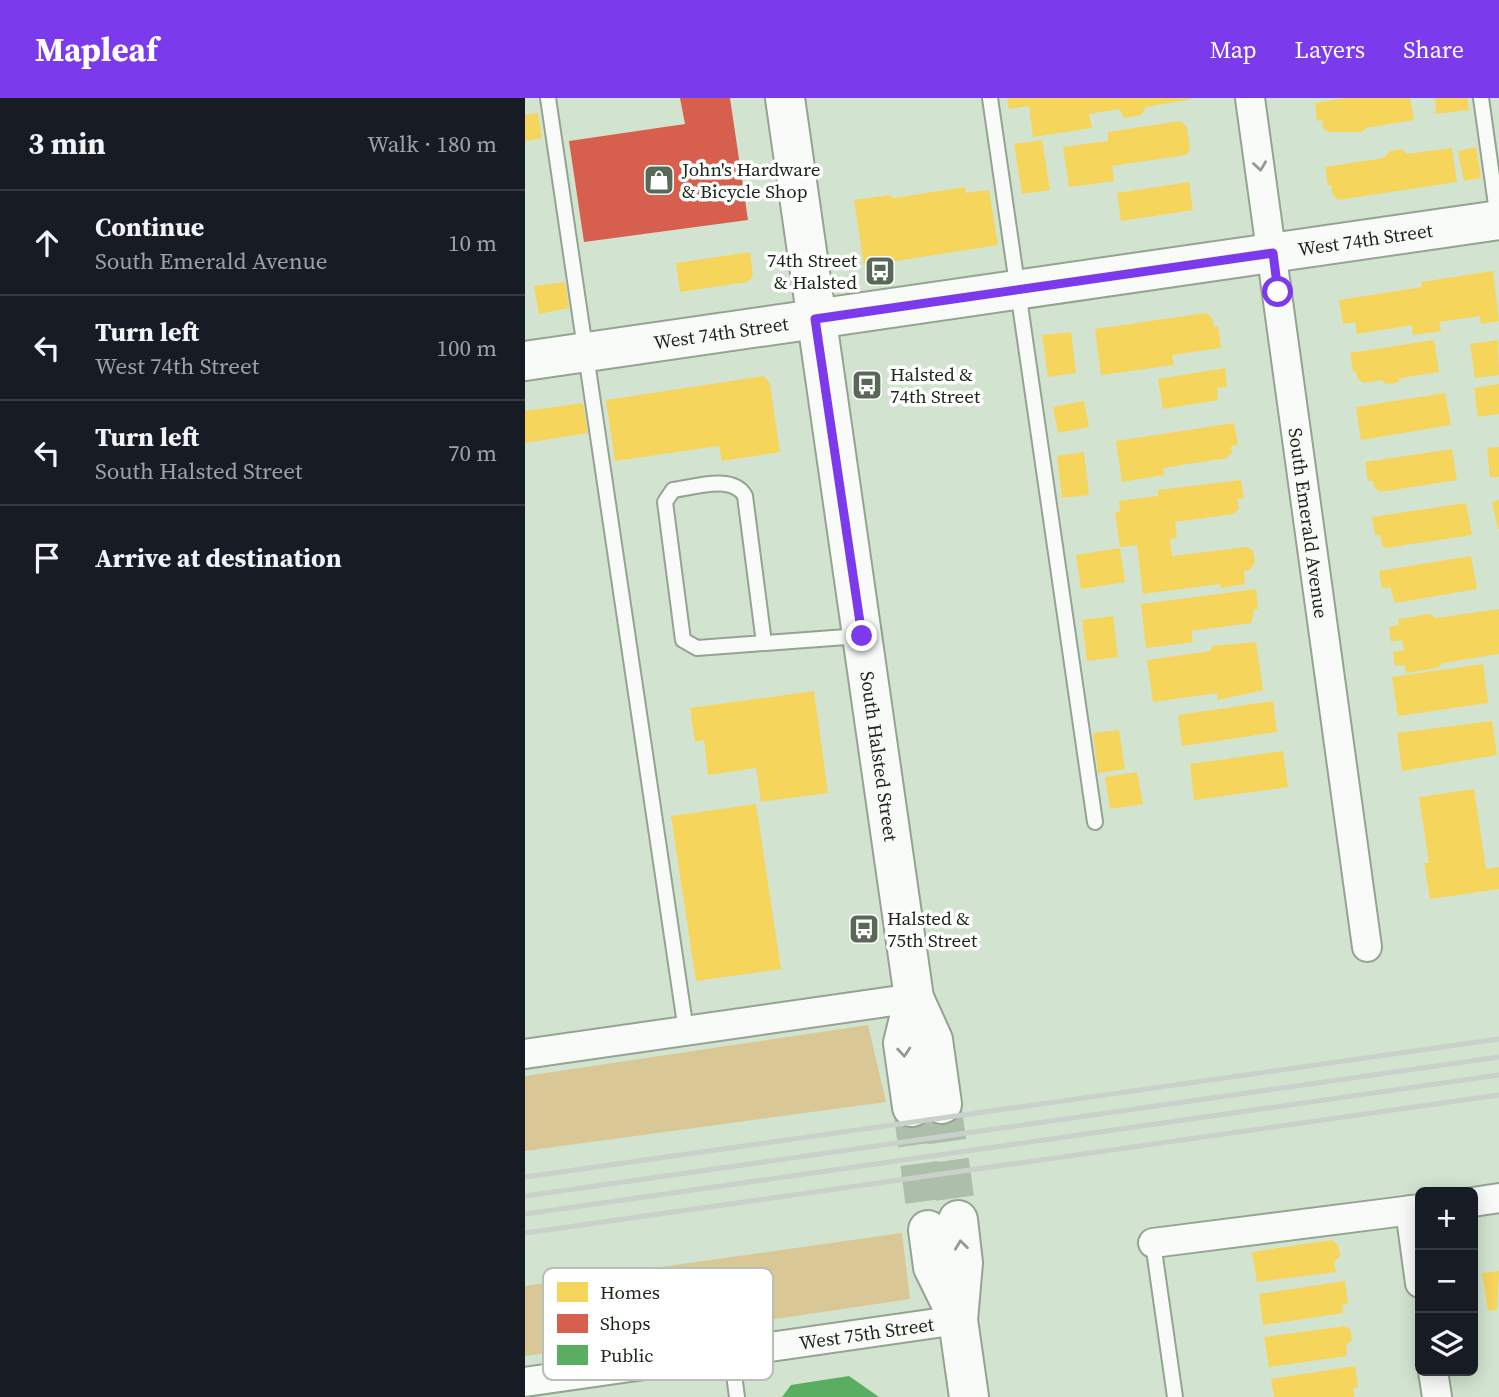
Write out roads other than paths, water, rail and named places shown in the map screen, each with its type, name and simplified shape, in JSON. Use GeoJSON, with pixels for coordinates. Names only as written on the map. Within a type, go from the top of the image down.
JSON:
{"type":"FeatureCollection","features":[{"type":"Feature","properties":{"kind":"main road","name":"South Halsted Street"},"geometry":{"type":"LineString","coordinates":[[785,98],[914,998],[903,1043],[927,1105]]}},
{"type":"Feature","properties":{"kind":"main road","name":"West 74th Street"},"geometry":{"type":"LineString","coordinates":[[525,361],[1499,223]]}},
{"type":"Feature","properties":{"kind":"main road"},"geometry":{"type":"LineString","coordinates":[[943,1225],[933,1267],[958,1320],[969,1397]]}},
{"type":"Feature","properties":{"kind":"street","name":"South Emerald Avenue"},"geometry":{"type":"LineString","coordinates":[[1250,98],[1367,947]]}},
{"type":"Feature","properties":{"kind":"street"},"geometry":{"type":"LineString","coordinates":[[525,1054],[914,998]]}},
{"type":"Feature","properties":{"kind":"street"},"geometry":{"type":"LineString","coordinates":[[1478,1201],[1499,1198]]}},
{"type":"Feature","properties":{"kind":"street"},"geometry":{"type":"LineString","coordinates":[[1153,1243],[1415,1209]]}},
{"type":"Feature","properties":{"kind":"street","name":"West 75th Street"},"geometry":{"type":"LineString","coordinates":[[773,1346],[958,1320]]}},
{"type":"Feature","properties":{"kind":"street"},"geometry":{"type":"LineString","coordinates":[[1434,1376],[1437,1397]]}},
{"type":"Feature","properties":{"kind":"street","name":"West 75th Street"},"geometry":{"type":"LineString","coordinates":[[525,1381],[543,1378]]}},
{"type":"Feature","properties":{"kind":"lane"},"geometry":{"type":"LineString","coordinates":[[548,98],[687,1031]]}},
{"type":"Feature","properties":{"kind":"lane"},"geometry":{"type":"LineString","coordinates":[[991,98],[1095,822]]}},
{"type":"Feature","properties":{"kind":"lane"},"geometry":{"type":"LineString","coordinates":[[1481,98],[1499,223]]}},
{"type":"Feature","properties":{"kind":"lane"},"geometry":{"type":"LineString","coordinates":[[764,643],[745,496],[741,489],[730,483],[673,490],[665,502],[683,640],[697,648],[862,636]]}},
{"type":"Feature","properties":{"kind":"lane"},"geometry":{"type":"LineString","coordinates":[[1153,1243],[1175,1397]]}},
{"type":"Feature","properties":{"kind":"tunnel"},"geometry":{"type":"LineString","coordinates":[[942,1104],[958,1220]]}},
{"type":"Feature","properties":{"kind":"tunnel"},"geometry":{"type":"LineString","coordinates":[[912,1107],[928,1230]]}},
{"type":"Feature","properties":{"kind":"railway"},"geometry":{"type":"LineString","coordinates":[[525,1177],[1499,1039]]}},
{"type":"Feature","properties":{"kind":"railway"},"geometry":{"type":"LineString","coordinates":[[525,1196],[1499,1057]]}},
{"type":"Feature","properties":{"kind":"railway"},"geometry":{"type":"LineString","coordinates":[[525,1214],[1499,1075]]}},
{"type":"Feature","properties":{"kind":"railway"},"geometry":{"type":"LineString","coordinates":[[525,1233],[1499,1095]]}},
{"type":"Feature","properties":{"kind":"place","name":"John's Hardware & Bicycle Shop"},"geometry":{"type":"Point","coordinates":[659,180]}},
{"type":"Feature","properties":{"kind":"place","name":"74th Street & Halsted"},"geometry":{"type":"Point","coordinates":[880,271]}},
{"type":"Feature","properties":{"kind":"place","name":"Halsted & 74th Street"},"geometry":{"type":"Point","coordinates":[867,385]}},
{"type":"Feature","properties":{"kind":"place","name":"Halsted & 75th Street"},"geometry":{"type":"Point","coordinates":[864,929]}}]}
